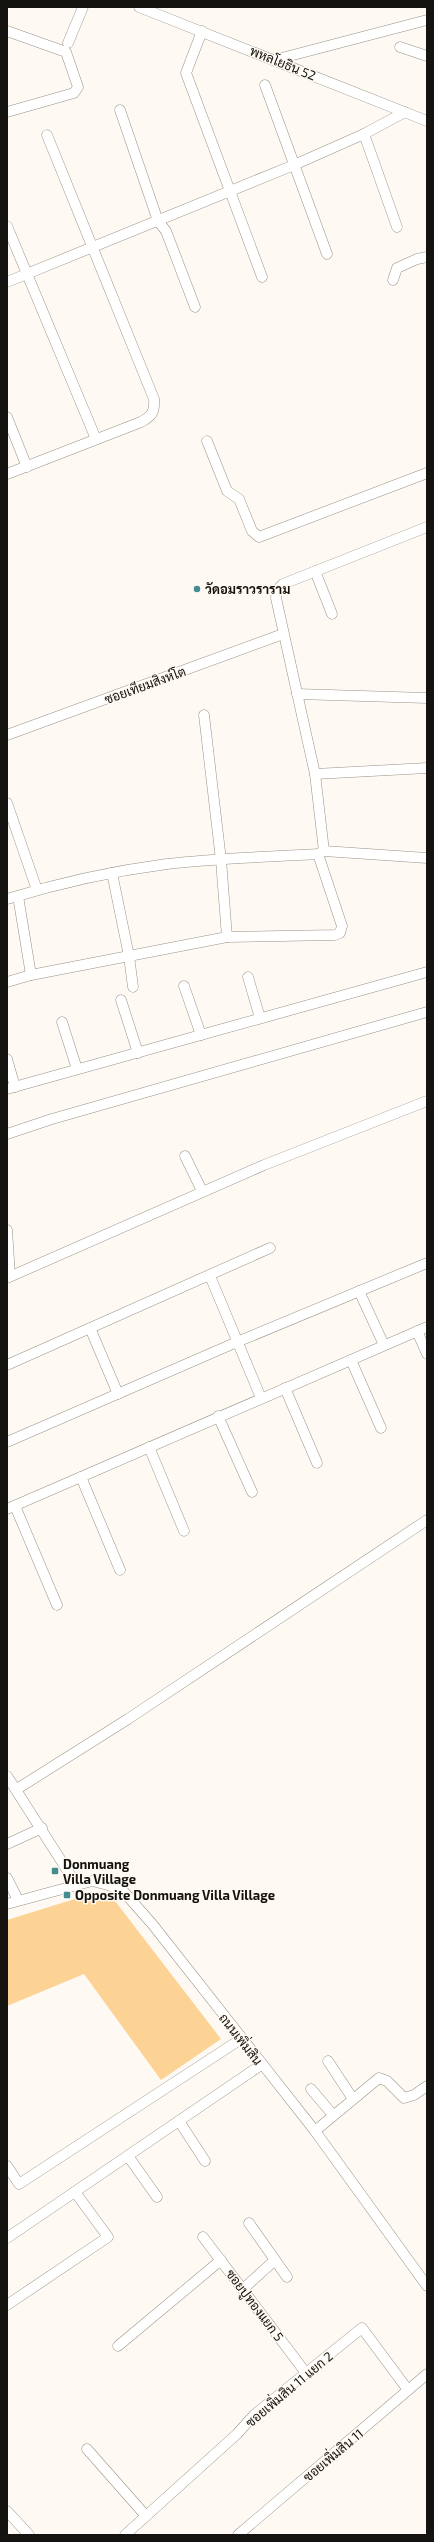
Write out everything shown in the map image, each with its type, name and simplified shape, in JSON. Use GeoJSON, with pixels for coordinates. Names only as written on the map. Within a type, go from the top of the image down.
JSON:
{"type":"FeatureCollection","features":[{"type":"Feature","properties":{"kind":"street"},"geometry":{"type":"LineString","coordinates":[[68,43],[84,7]]}},
{"type":"Feature","properties":{"kind":"street","name":"พหลโยธิน 52"},"geometry":{"type":"LineString","coordinates":[[139,7],[427,121]]}},
{"type":"Feature","properties":{"kind":"street"},"geometry":{"type":"LineString","coordinates":[[274,60],[427,20]]}},
{"type":"Feature","properties":{"kind":"street"},"geometry":{"type":"LineString","coordinates":[[7,31],[66,52],[78,87],[74,93],[7,112]]}},
{"type":"Feature","properties":{"kind":"street"},"geometry":{"type":"LineString","coordinates":[[202,31],[186,73],[262,277]]}},
{"type":"Feature","properties":{"kind":"street"},"geometry":{"type":"LineString","coordinates":[[400,47],[427,56]]}},
{"type":"Feature","properties":{"kind":"street"},"geometry":{"type":"LineString","coordinates":[[265,84],[327,254]]}},
{"type":"Feature","properties":{"kind":"street"},"geometry":{"type":"LineString","coordinates":[[120,110],[158,221],[166,231],[195,307]]}},
{"type":"Feature","properties":{"kind":"street"},"geometry":{"type":"LineString","coordinates":[[7,282],[294,165],[364,134],[405,112]]}},
{"type":"Feature","properties":{"kind":"street"},"geometry":{"type":"LineString","coordinates":[[364,134],[397,227]]}},
{"type":"Feature","properties":{"kind":"street"},"geometry":{"type":"LineString","coordinates":[[7,474],[141,422],[150,417],[155,410],[154,399],[103,270],[91,248],[47,135]]}},
{"type":"Feature","properties":{"kind":"street"},"geometry":{"type":"LineString","coordinates":[[7,226],[96,439]]}},
{"type":"Feature","properties":{"kind":"street"},"geometry":{"type":"LineString","coordinates":[[394,280],[397,268],[417,259],[427,257]]}},
{"type":"Feature","properties":{"kind":"street"},"geometry":{"type":"LineString","coordinates":[[7,417],[27,466]]}},
{"type":"Feature","properties":{"kind":"street"},"geometry":{"type":"LineString","coordinates":[[207,441],[227,491],[239,500],[252,531],[259,537],[427,473]]}},
{"type":"Feature","properties":{"kind":"street"},"geometry":{"type":"LineString","coordinates":[[7,982],[31,975],[226,937],[330,936],[340,933],[342,926],[321,853],[315,774],[283,634],[276,598],[277,590],[283,584],[427,528]]}},
{"type":"Feature","properties":{"kind":"street"},"geometry":{"type":"LineString","coordinates":[[315,571],[332,614]]}},
{"type":"Feature","properties":{"kind":"street","name":"ซอยเทียมสิงห์โต"},"geometry":{"type":"LineString","coordinates":[[7,735],[283,634]]}},
{"type":"Feature","properties":{"kind":"street"},"geometry":{"type":"LineString","coordinates":[[297,694],[427,698]]}},
{"type":"Feature","properties":{"kind":"street"},"geometry":{"type":"LineString","coordinates":[[204,714],[221,860],[226,937]]}},
{"type":"Feature","properties":{"kind":"street"},"geometry":{"type":"LineString","coordinates":[[315,774],[427,768]]}},
{"type":"Feature","properties":{"kind":"street"},"geometry":{"type":"LineString","coordinates":[[7,803],[10,825],[37,890]]}},
{"type":"Feature","properties":{"kind":"street"},"geometry":{"type":"LineString","coordinates":[[7,899],[37,890],[112,873],[168,864],[321,853],[427,858]]}},
{"type":"Feature","properties":{"kind":"street"},"geometry":{"type":"LineString","coordinates":[[112,873],[129,956],[133,987]]}},
{"type":"Feature","properties":{"kind":"street"},"geometry":{"type":"LineString","coordinates":[[18,896],[31,975]]}},
{"type":"Feature","properties":{"kind":"street"},"geometry":{"type":"LineString","coordinates":[[7,1059],[11,1088],[427,972]]}},
{"type":"Feature","properties":{"kind":"street"},"geometry":{"type":"LineString","coordinates":[[248,977],[260,1018]]}},
{"type":"Feature","properties":{"kind":"street"},"geometry":{"type":"LineString","coordinates":[[184,986],[201,1035]]}},
{"type":"Feature","properties":{"kind":"street"},"geometry":{"type":"LineString","coordinates":[[121,1000],[138,1053]]}},
{"type":"Feature","properties":{"kind":"street"},"geometry":{"type":"LineString","coordinates":[[7,1134],[52,1119],[427,1012]]}},
{"type":"Feature","properties":{"kind":"street"},"geometry":{"type":"LineString","coordinates":[[62,1022],[76,1069]]}},
{"type":"Feature","properties":{"kind":"street"},"geometry":{"type":"LineString","coordinates":[[7,1230],[9,1277],[202,1191],[427,1101]]}},
{"type":"Feature","properties":{"kind":"street"},"geometry":{"type":"LineString","coordinates":[[185,1156],[202,1191]]}},
{"type":"Feature","properties":{"kind":"street"},"geometry":{"type":"LineString","coordinates":[[7,1364],[210,1276],[270,1248]]}},
{"type":"Feature","properties":{"kind":"street"},"geometry":{"type":"LineString","coordinates":[[7,1442],[237,1342],[427,1263]]}},
{"type":"Feature","properties":{"kind":"street"},"geometry":{"type":"LineString","coordinates":[[210,1276],[261,1398]]}},
{"type":"Feature","properties":{"kind":"street"},"geometry":{"type":"LineString","coordinates":[[359,1291],[384,1345]]}},
{"type":"Feature","properties":{"kind":"street"},"geometry":{"type":"LineString","coordinates":[[57,1605],[11,1507],[218,1416],[427,1327]]}},
{"type":"Feature","properties":{"kind":"street"},"geometry":{"type":"LineString","coordinates":[[90,1328],[118,1394]]}},
{"type":"Feature","properties":{"kind":"street"},"geometry":{"type":"LineString","coordinates":[[417,1331],[427,1354]]}},
{"type":"Feature","properties":{"kind":"street"},"geometry":{"type":"LineString","coordinates":[[351,1360],[380,1428]]}},
{"type":"Feature","properties":{"kind":"street"},"geometry":{"type":"LineString","coordinates":[[285,1388],[317,1463]]}},
{"type":"Feature","properties":{"kind":"street"},"geometry":{"type":"LineString","coordinates":[[218,1416],[252,1492]]}},
{"type":"Feature","properties":{"kind":"street"},"geometry":{"type":"LineString","coordinates":[[149,1447],[184,1531]]}},
{"type":"Feature","properties":{"kind":"street"},"geometry":{"type":"LineString","coordinates":[[81,1477],[120,1570]]}},
{"type":"Feature","properties":{"kind":"street"},"geometry":{"type":"LineString","coordinates":[[17,1789],[128,1719],[427,1520]]}},
{"type":"Feature","properties":{"kind":"street"},"geometry":{"type":"LineString","coordinates":[[7,1776],[42,1828],[76,1884]]}},
{"type":"Feature","properties":{"kind":"street"},"geometry":{"type":"LineString","coordinates":[[7,1844],[42,1828]]}},
{"type":"Feature","properties":{"kind":"street"},"geometry":{"type":"LineString","coordinates":[[7,1878],[18,1900]]}},
{"type":"Feature","properties":{"kind":"street","name":"ถนนเพิ่มสิน"},"geometry":{"type":"LineString","coordinates":[[7,1904],[76,1884],[92,1881],[108,1885],[124,1892],[153,1925],[261,2065],[315,2131],[427,2286]]}},
{"type":"Feature","properties":{"kind":"street"},"geometry":{"type":"LineString","coordinates":[[7,2166],[10,2177],[19,2184],[241,2039]]}},
{"type":"Feature","properties":{"kind":"street"},"geometry":{"type":"LineString","coordinates":[[328,2061],[353,2099]]}},
{"type":"Feature","properties":{"kind":"street"},"geometry":{"type":"LineString","coordinates":[[7,2238],[261,2065]]}},
{"type":"Feature","properties":{"kind":"street"},"geometry":{"type":"LineString","coordinates":[[315,2131],[379,2078],[387,2081],[404,2098],[414,2095],[427,2086]]}},
{"type":"Feature","properties":{"kind":"street"},"geometry":{"type":"LineString","coordinates":[[311,2089],[333,2115]]}},
{"type":"Feature","properties":{"kind":"street"},"geometry":{"type":"LineString","coordinates":[[179,2121],[205,2161]]}},
{"type":"Feature","properties":{"kind":"street"},"geometry":{"type":"LineString","coordinates":[[128,2156],[157,2197]]}},
{"type":"Feature","properties":{"kind":"street"},"geometry":{"type":"LineString","coordinates":[[7,2305],[108,2237],[75,2192]]}},
{"type":"Feature","properties":{"kind":"street"},"geometry":{"type":"LineString","coordinates":[[249,2223],[287,2277]]}},
{"type":"Feature","properties":{"kind":"street","name":"ซอยปูทองแยก 5"},"geometry":{"type":"LineString","coordinates":[[203,2236],[306,2373]]}},
{"type":"Feature","properties":{"kind":"street"},"geometry":{"type":"LineString","coordinates":[[118,2346],[221,2260]]}},
{"type":"Feature","properties":{"kind":"street"},"geometry":{"type":"LineString","coordinates":[[243,2290],[275,2260]]}},
{"type":"Feature","properties":{"kind":"street","name":"ซอยเพิ่มสิน 11 แยก 2"},"geometry":{"type":"LineString","coordinates":[[125,2535],[237,2434],[254,2415],[362,2328],[408,2390]]}},
{"type":"Feature","properties":{"kind":"street","name":"ซอยเพิ่มสิน 11"},"geometry":{"type":"LineString","coordinates":[[241,2534],[427,2374]]}},
{"type":"Feature","properties":{"kind":"street"},"geometry":{"type":"LineString","coordinates":[[87,2450],[146,2516]]}},
{"type":"Feature","properties":{"kind":"street"},"geometry":{"type":"LineString","coordinates":[[7,2511],[29,2535]]}},
{"type":"Feature","properties":{"kind":"shaded area"},"geometry":{"type":"Polygon","coordinates":[[[94,1893],[104,1893],[115,1901],[221,2039],[161,2080],[84,1974],[7,2006],[7,1920],[94,1893]]]}},
{"type":"Feature","properties":{"kind":"place","name":"วัดอมราวราราม"},"geometry":{"type":"Point","coordinates":[197,589]}},
{"type":"Feature","properties":{"kind":"place","name":"Donmuang Villa Village"},"geometry":{"type":"Point","coordinates":[55,1871]}},
{"type":"Feature","properties":{"kind":"place","name":"Opposite Donmuang Villa Village"},"geometry":{"type":"Point","coordinates":[67,1895]}}]}
